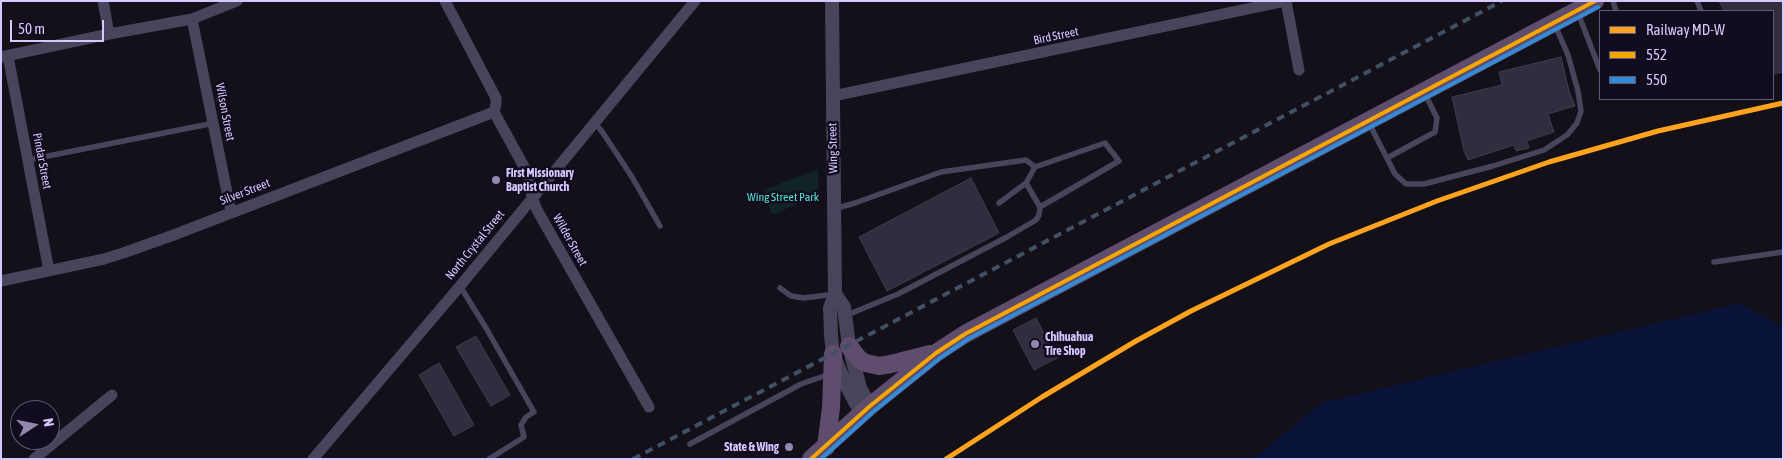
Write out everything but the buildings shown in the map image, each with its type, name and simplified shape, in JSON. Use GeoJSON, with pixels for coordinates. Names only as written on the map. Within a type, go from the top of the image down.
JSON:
{"type":"FeatureCollection","features":[{"type":"Feature","properties":{"kind":"main road"},"geometry":{"type":"LineString","coordinates":[[811,459],[865,410],[936,353],[1006,312],[1595,1]]}},
{"type":"Feature","properties":{"kind":"main road"},"geometry":{"type":"LineString","coordinates":[[849,346],[866,363],[879,366],[936,353]]}},
{"type":"Feature","properties":{"kind":"main road"},"geometry":{"type":"LineString","coordinates":[[826,447],[831,408],[833,354]]}},
{"type":"Feature","properties":{"kind":"street"},"geometry":{"type":"LineString","coordinates":[[103,1],[109,34]]}},
{"type":"Feature","properties":{"kind":"street"},"geometry":{"type":"LineString","coordinates":[[5,56],[192,19],[236,1]]}},
{"type":"Feature","properties":{"kind":"street","name":"Wilder Street"},"geometry":{"type":"LineString","coordinates":[[445,1],[496,98],[494,112],[528,174],[532,197],[537,210],[649,407]]}},
{"type":"Feature","properties":{"kind":"street","name":"North Crystal Street"},"geometry":{"type":"LineString","coordinates":[[313,459],[460,286],[695,1]]}},
{"type":"Feature","properties":{"kind":"street","name":"Wing Street"},"geometry":{"type":"LineString","coordinates":[[832,1],[835,294],[830,308],[833,354],[845,383],[865,410]]}},
{"type":"Feature","properties":{"kind":"street"},"geometry":{"type":"LineString","coordinates":[[1285,1],[1299,70]]}},
{"type":"Feature","properties":{"kind":"street","name":"Bird Street"},"geometry":{"type":"LineString","coordinates":[[832,96],[1285,1]]}},
{"type":"Feature","properties":{"kind":"street","name":"Wilson Street"},"geometry":{"type":"LineString","coordinates":[[192,19],[231,212]]}},
{"type":"Feature","properties":{"kind":"street","name":"Pindar Street"},"geometry":{"type":"LineString","coordinates":[[5,56],[28,160],[49,271]]}},
{"type":"Feature","properties":{"kind":"street","name":"Silver Street"},"geometry":{"type":"LineString","coordinates":[[1,281],[116,255],[171,236],[494,112]]}},
{"type":"Feature","properties":{"kind":"street","name":"Wing Street"},"geometry":{"type":"LineString","coordinates":[[835,294],[844,307],[849,346],[865,410]]}},
{"type":"Feature","properties":{"kind":"street"},"geometry":{"type":"LineString","coordinates":[[34,459],[112,394]]}},
{"type":"Feature","properties":{"kind":"lane"},"geometry":{"type":"LineString","coordinates":[[1577,10],[1599,67]]}},
{"type":"Feature","properties":{"kind":"lane"},"geometry":{"type":"LineString","coordinates":[[1368,121],[1395,174],[1406,184],[1424,184],[1544,150],[1567,135],[1577,123],[1581,111],[1578,91],[1568,55],[1554,23]]}},
{"type":"Feature","properties":{"kind":"lane"},"geometry":{"type":"LineString","coordinates":[[1387,158],[1435,132],[1437,118],[1424,92]]}},
{"type":"Feature","properties":{"kind":"lane"},"geometry":{"type":"LineString","coordinates":[[28,160],[214,123]]}},
{"type":"Feature","properties":{"kind":"lane"},"geometry":{"type":"LineString","coordinates":[[595,123],[632,178],[660,226]]}},
{"type":"Feature","properties":{"kind":"lane"},"geometry":{"type":"LineString","coordinates":[[999,203],[1026,183],[1035,167],[1105,143],[1119,161],[1040,207]]}},
{"type":"Feature","properties":{"kind":"lane"},"geometry":{"type":"LineString","coordinates":[[834,209],[941,172],[1026,160],[1035,167]]}},
{"type":"Feature","properties":{"kind":"lane"},"geometry":{"type":"LineString","coordinates":[[845,316],[898,294],[1036,220],[1040,207],[1026,183]]}},
{"type":"Feature","properties":{"kind":"lane"},"geometry":{"type":"LineString","coordinates":[[1714,262],[1783,252]]}},
{"type":"Feature","properties":{"kind":"lane"},"geometry":{"type":"LineString","coordinates":[[460,286],[534,412],[526,417],[521,425],[524,437],[489,459]]}},
{"type":"Feature","properties":{"kind":"lane"},"geometry":{"type":"LineString","coordinates":[[780,288],[791,296],[804,298],[835,294]]}},
{"type":"Feature","properties":{"kind":"lane"},"geometry":{"type":"LineString","coordinates":[[690,444],[801,384],[832,373]]}},
{"type":"Feature","properties":{"kind":"green space","name":"Wing Street Park"},"geometry":{"type":"Polygon","coordinates":[[[818,169],[818,194],[775,214],[771,213],[764,190],[818,169]]]}},
{"type":"Feature","properties":{"kind":"water"},"geometry":{"type":"Polygon","coordinates":[[[1740,303],[1783,327],[1783,459],[1253,459],[1321,403],[1740,303]]]}},
{"type":"Feature","properties":{"kind":"railway"},"geometry":{"type":"LineString","coordinates":[[633,459],[1502,1]]}},
{"type":"Feature","properties":{"kind":"rail line","name":"MD-W"},"geometry":{"type":"LineString","coordinates":[[946,459],[1042,397],[1136,341],[1191,311],[1329,244],[1437,201],[1549,162],[1658,131],[1783,103]]}},
{"type":"Feature","properties":{"kind":"transit line","name":"552"},"geometry":{"type":"LineString","coordinates":[[811,459],[870,406],[936,353],[965,334],[1595,1]]}},
{"type":"Feature","properties":{"kind":"transit line","name":"550"},"geometry":{"type":"LineString","coordinates":[[821,459],[874,411],[940,358],[968,339],[1598,7]]}},
{"type":"Feature","properties":{"kind":"place","name":"First Missionary Baptist Church"},"geometry":{"type":"Point","coordinates":[496,180]}},
{"type":"Feature","properties":{"kind":"place","name":"Chihuahua Tire Shop"},"geometry":{"type":"Point","coordinates":[1035,344]}},
{"type":"Feature","properties":{"kind":"place","name":"State & Wing"},"geometry":{"type":"Point","coordinates":[789,447]}}]}
